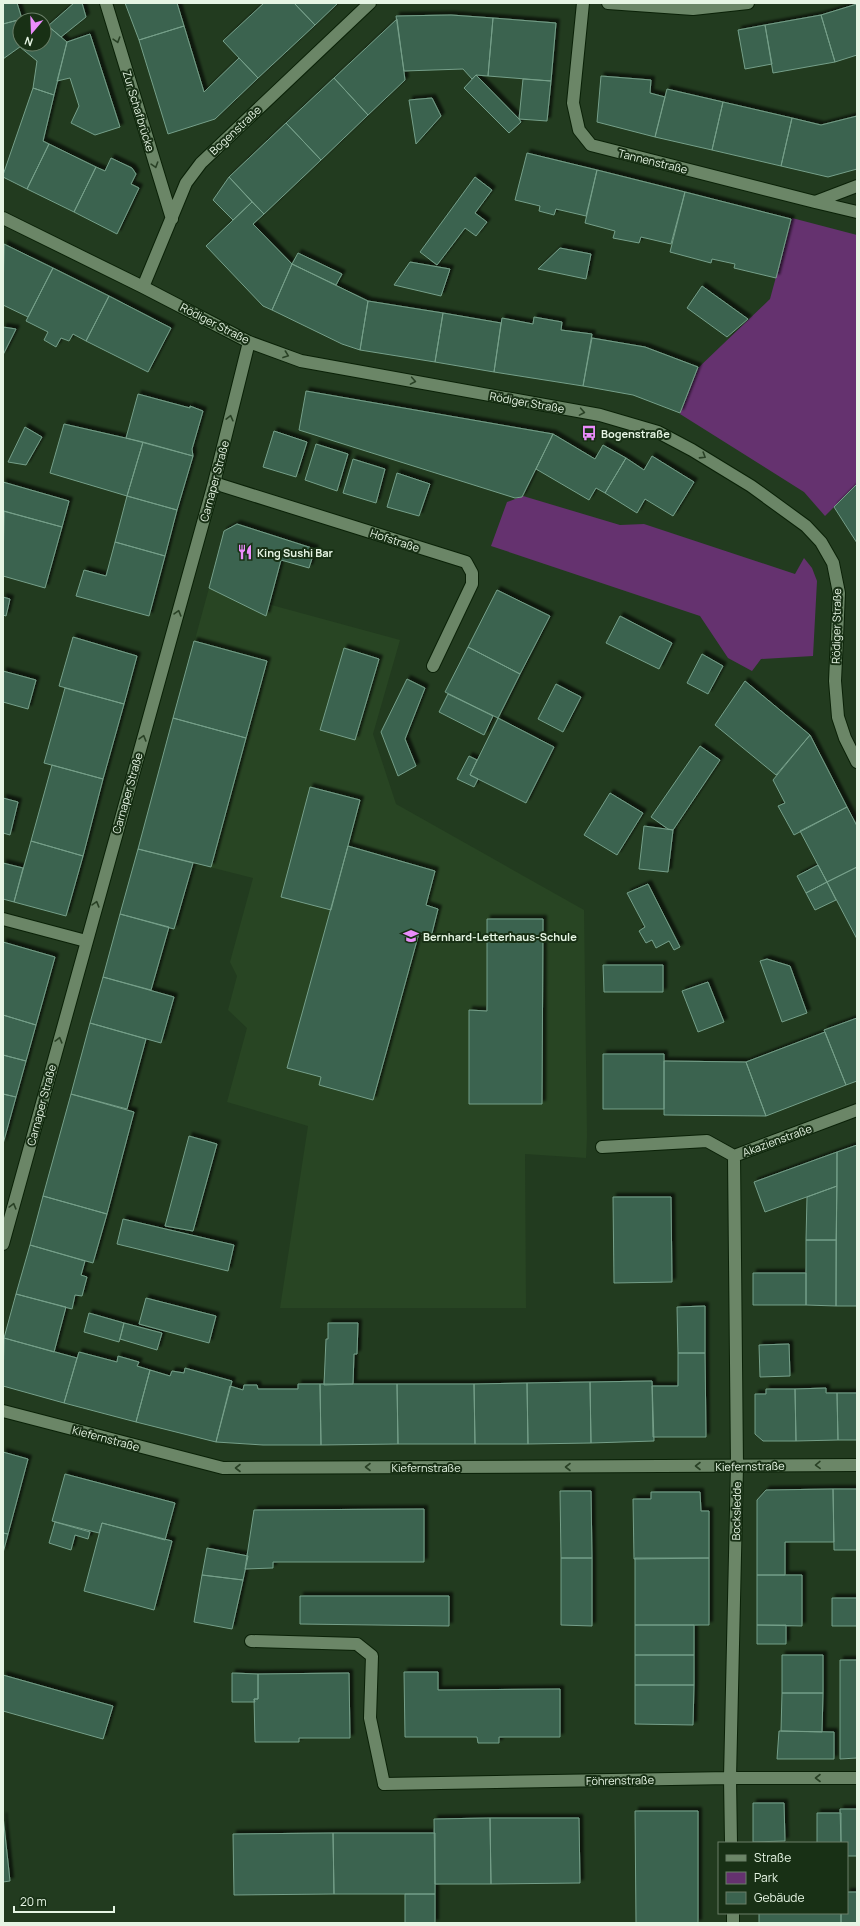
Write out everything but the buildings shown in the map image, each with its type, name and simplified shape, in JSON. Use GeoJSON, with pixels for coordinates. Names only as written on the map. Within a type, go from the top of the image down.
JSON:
{"type":"FeatureCollection","features":[{"type":"Feature","properties":{"kind":"street","name":"Zur Schafbrücke"},"geometry":{"type":"LineString","coordinates":[[106,3],[172,219]]}},
{"type":"Feature","properties":{"kind":"street","name":"Bogenstraße"},"geometry":{"type":"LineString","coordinates":[[143,287],[186,184],[201,163],[370,3]]}},
{"type":"Feature","properties":{"kind":"street","name":"Tannenstraße"},"geometry":{"type":"LineString","coordinates":[[582,3],[573,103],[579,130],[591,145],[857,212]]}},
{"type":"Feature","properties":{"kind":"street"},"geometry":{"type":"LineString","coordinates":[[608,3],[693,9],[748,3]]}},
{"type":"Feature","properties":{"kind":"street"},"geometry":{"type":"LineString","coordinates":[[815,202],[857,186]]}},
{"type":"Feature","properties":{"kind":"street","name":"Rödiger Straße"},"geometry":{"type":"LineString","coordinates":[[3,218],[143,287],[249,342],[301,361],[600,415],[658,432],[692,450],[777,503],[806,526],[821,542],[833,563],[839,593],[835,681],[838,717],[845,738],[857,762]]}},
{"type":"Feature","properties":{"kind":"street","name":"Carnaper Straße"},"geometry":{"type":"LineString","coordinates":[[3,1244],[214,483],[249,342]]}},
{"type":"Feature","properties":{"kind":"street","name":"Hofstraße"},"geometry":{"type":"LineString","coordinates":[[214,483],[466,562],[472,573],[472,584],[433,666]]}},
{"type":"Feature","properties":{"kind":"street"},"geometry":{"type":"LineString","coordinates":[[3,920],[86,941]]}},
{"type":"Feature","properties":{"kind":"street","name":"Akazienstraße"},"geometry":{"type":"LineString","coordinates":[[602,1147],[707,1141],[734,1156],[857,1110]]}},
{"type":"Feature","properties":{"kind":"street","name":"Bocksledde"},"geometry":{"type":"LineString","coordinates":[[732,1842],[730,1778],[737,1466],[734,1156]]}},
{"type":"Feature","properties":{"kind":"street","name":"Kiefernstraße"},"geometry":{"type":"LineString","coordinates":[[3,1411],[223,1468],[857,1465]]}},
{"type":"Feature","properties":{"kind":"street","name":"Föhrenstraße"},"geometry":{"type":"LineString","coordinates":[[251,1641],[357,1644],[372,1656],[370,1718],[384,1784],[730,1778],[857,1778]]}},
{"type":"Feature","properties":{"kind":"shaded area","name":"Bernhard-Letterhaus-Schule"},"geometry":{"type":"Polygon","coordinates":[[[209,588],[400,640],[373,734],[396,804],[584,910],[586,1158],[525,1154],[526,1308],[280,1308],[308,1126],[227,1102],[247,1028],[228,1010],[237,976],[230,962],[253,878],[138,849],[209,588]]]}},
{"type":"Feature","properties":{"kind":"green space"},"geometry":{"type":"Polygon","coordinates":[[[792,218],[857,235],[857,484],[825,516],[804,492],[680,414],[697,369],[770,299],[792,218]]]}},
{"type":"Feature","properties":{"kind":"green space"},"geometry":{"type":"Polygon","coordinates":[[[523,496],[620,525],[644,524],[795,574],[804,558],[812,568],[817,581],[813,656],[761,659],[752,671],[728,658],[700,616],[491,546],[507,502],[523,496]]]}},
{"type":"Feature","properties":{"kind":"place","name":"Bogenstraße"},"geometry":{"type":"Point","coordinates":[589,433]}},
{"type":"Feature","properties":{"kind":"place","name":"King Sushi Bar"},"geometry":{"type":"Point","coordinates":[245,552]}},
{"type":"Feature","properties":{"kind":"place","name":"Bernhard-Letterhaus-Schule"},"geometry":{"type":"Point","coordinates":[411,936]}}]}
